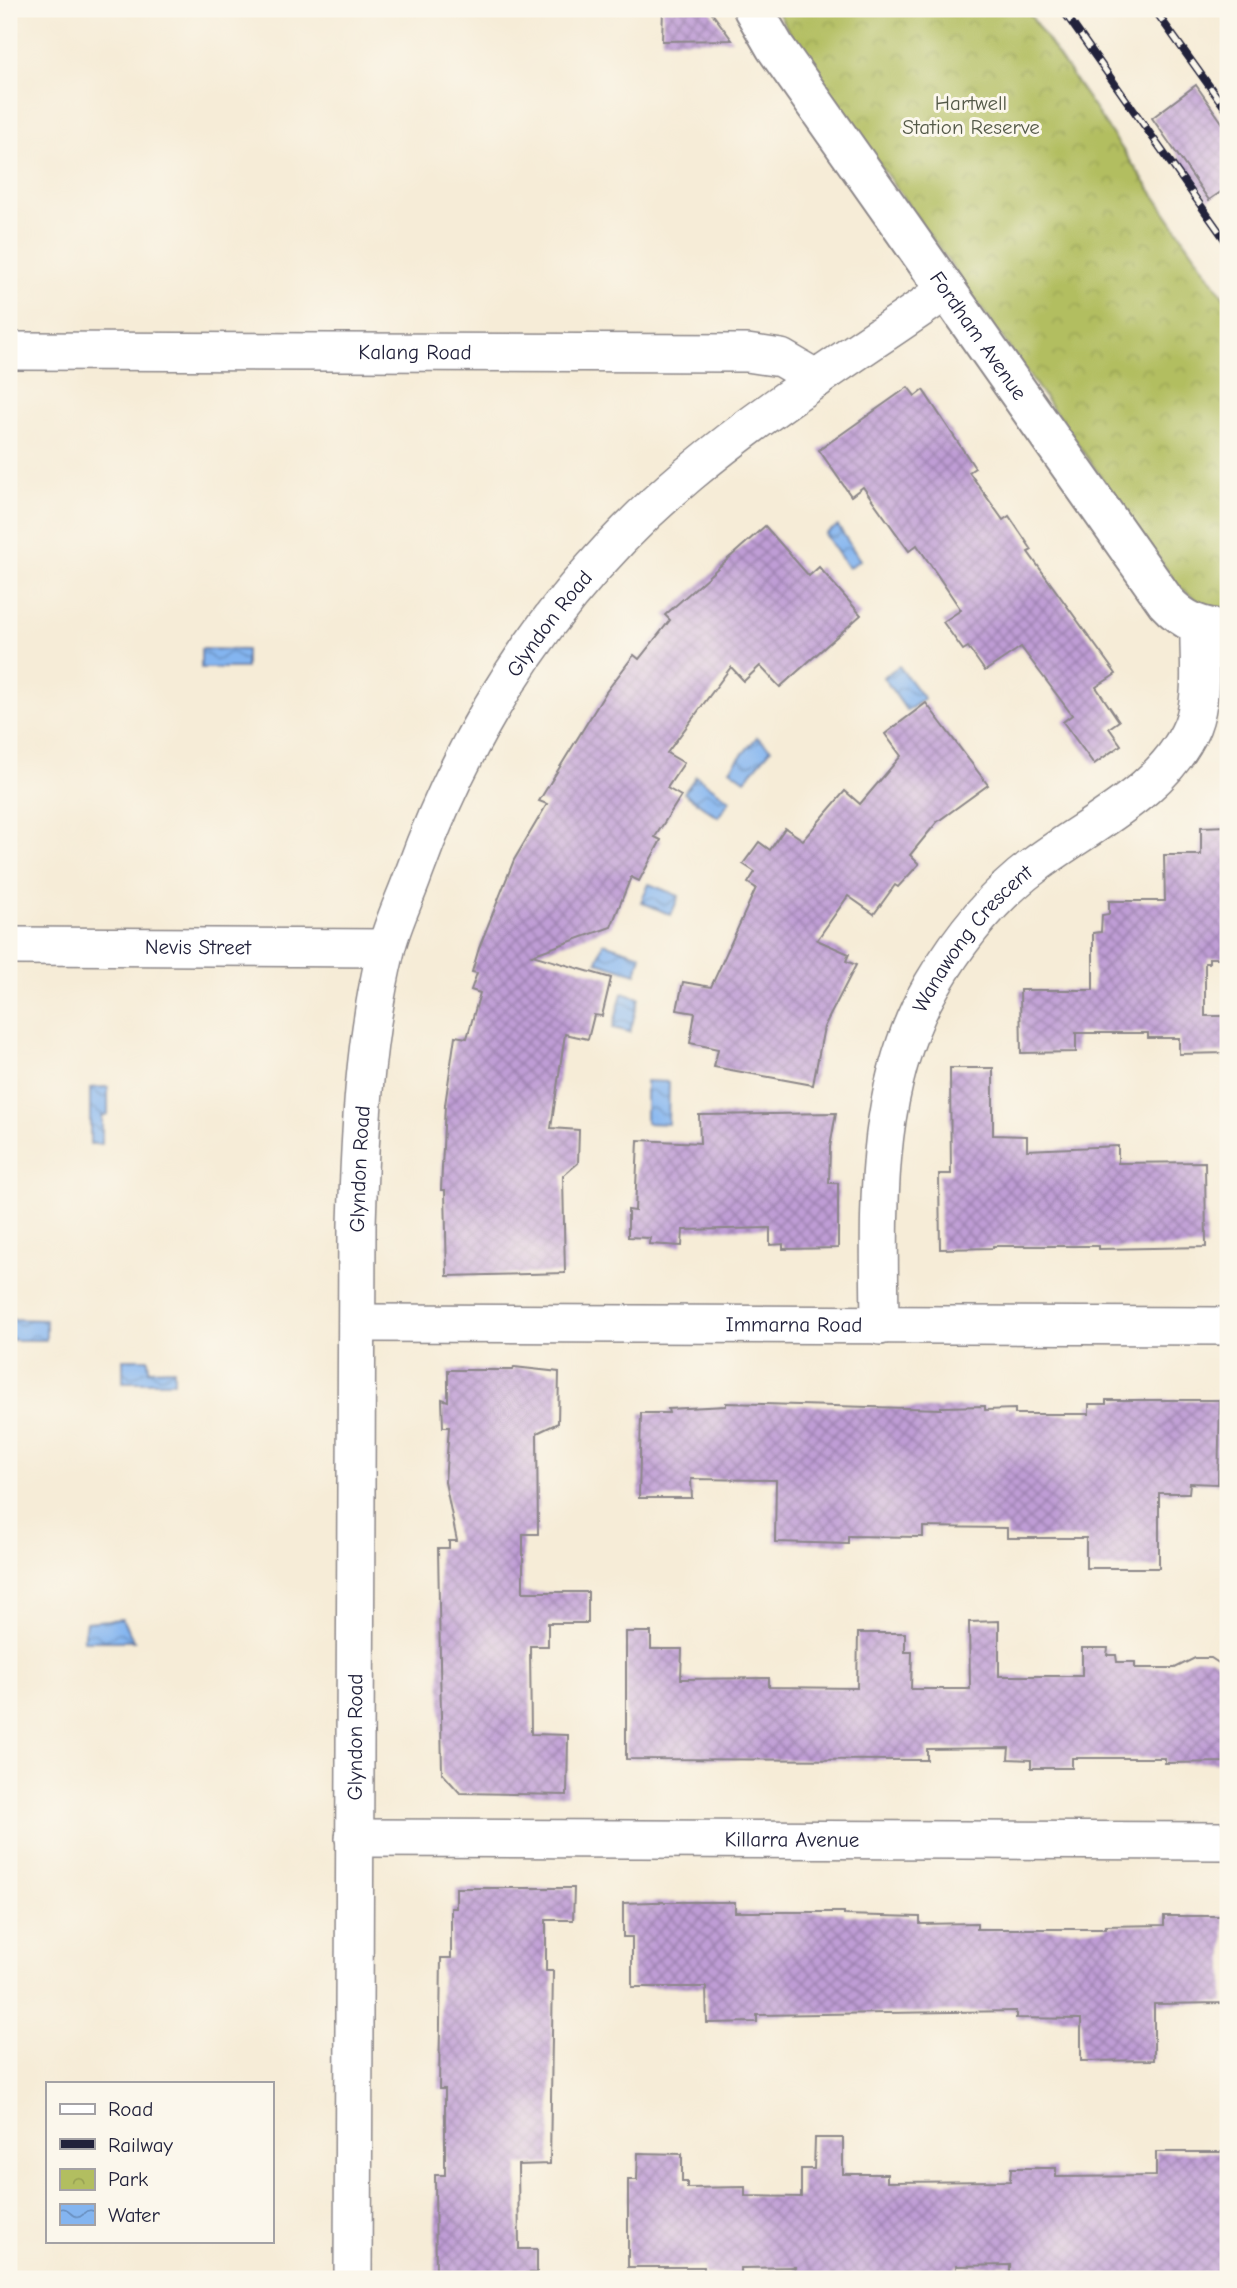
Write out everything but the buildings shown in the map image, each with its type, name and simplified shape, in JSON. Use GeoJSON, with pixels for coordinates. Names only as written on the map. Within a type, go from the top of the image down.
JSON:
{"type":"FeatureCollection","features":[{"type":"Feature","properties":{"kind":"street","name":"Fordham Avenue"},"geometry":{"type":"LineString","coordinates":[[753,9],[775,47],[1167,602],[1175,612],[1214,628]]}},
{"type":"Feature","properties":{"kind":"street","name":"Glyndon Road"},"geometry":{"type":"LineString","coordinates":[[353,2279],[357,1224],[366,1064],[386,948],[422,849],[468,746],[543,625],[596,563],[644,514],[729,443],[947,290]]}},
{"type":"Feature","properties":{"kind":"street","name":"Kalang Road"},"geometry":{"type":"LineString","coordinates":[[9,351],[747,354],[781,358],[817,379]]}},
{"type":"Feature","properties":{"kind":"street","name":"Wanawong Crescent"},"geometry":{"type":"LineString","coordinates":[[880,1326],[883,1150],[895,1076],[918,1012],[957,946],[1007,888],[1133,796],[1174,759],[1197,709],[1214,628]]}},
{"type":"Feature","properties":{"kind":"street","name":"Nevis Street"},"geometry":{"type":"LineString","coordinates":[[9,946],[386,948]]}},
{"type":"Feature","properties":{"kind":"street","name":"Immarna Road"},"geometry":{"type":"LineString","coordinates":[[358,1323],[1228,1326]]}},
{"type":"Feature","properties":{"kind":"street","name":"Killarra Avenue"},"geometry":{"type":"LineString","coordinates":[[354,1838],[1228,1841]]}},
{"type":"Feature","properties":{"kind":"green space","name":"Hartwell Station Reserve"},"geometry":{"type":"Polygon","coordinates":[[[776,9],[1026,9],[1228,303],[1228,611],[1205,606],[1179,587],[802,55],[776,9]]]}},
{"type":"Feature","properties":{"kind":"water"},"geometry":{"type":"Polygon","coordinates":[[[838,526],[860,560],[848,568],[825,534],[838,526]]]}},
{"type":"Feature","properties":{"kind":"water"},"geometry":{"type":"Polygon","coordinates":[[[201,649],[246,650],[246,668],[201,668],[201,649]]]}},
{"type":"Feature","properties":{"kind":"water"},"geometry":{"type":"Polygon","coordinates":[[[899,666],[924,699],[907,711],[883,677],[899,666]]]}},
{"type":"Feature","properties":{"kind":"water"},"geometry":{"type":"Polygon","coordinates":[[[757,737],[771,749],[745,780],[730,769],[757,737]]]}},
{"type":"Feature","properties":{"kind":"water"},"geometry":{"type":"Polygon","coordinates":[[[696,776],[730,800],[718,817],[684,793],[696,776]]]}},
{"type":"Feature","properties":{"kind":"water"},"geometry":{"type":"Polygon","coordinates":[[[649,884],[679,896],[671,915],[641,902],[649,884]]]}},
{"type":"Feature","properties":{"kind":"water"},"geometry":{"type":"Polygon","coordinates":[[[603,943],[641,955],[636,974],[597,962],[603,943]]]}},
{"type":"Feature","properties":{"kind":"water"},"geometry":{"type":"Polygon","coordinates":[[[622,993],[639,998],[630,1032],[613,1028],[622,993]]]}},
{"type":"Feature","properties":{"kind":"water"},"geometry":{"type":"Polygon","coordinates":[[[646,1081],[669,1082],[668,1124],[646,1123],[646,1081]]]}},
{"type":"Feature","properties":{"kind":"water"},"geometry":{"type":"Polygon","coordinates":[[[108,1087],[108,1115],[102,1116],[102,1144],[90,1144],[90,1088],[108,1087]]]}},
{"type":"Feature","properties":{"kind":"water"},"geometry":{"type":"Polygon","coordinates":[[[9,1319],[46,1320],[46,1340],[9,1340],[9,1319]]]}},
{"type":"Feature","properties":{"kind":"water"},"geometry":{"type":"Polygon","coordinates":[[[123,1359],[148,1359],[149,1370],[174,1369],[174,1382],[123,1382],[123,1359]]]}},
{"type":"Feature","properties":{"kind":"water"},"geometry":{"type":"Polygon","coordinates":[[[122,1619],[134,1641],[83,1641],[86,1622],[122,1619]]]}},
{"type":"Feature","properties":{"kind":"railway"},"geometry":{"type":"LineString","coordinates":[[1062,9],[1228,244]]}},
{"type":"Feature","properties":{"kind":"railway"},"geometry":{"type":"LineString","coordinates":[[1154,9],[1228,112]]}}]}
